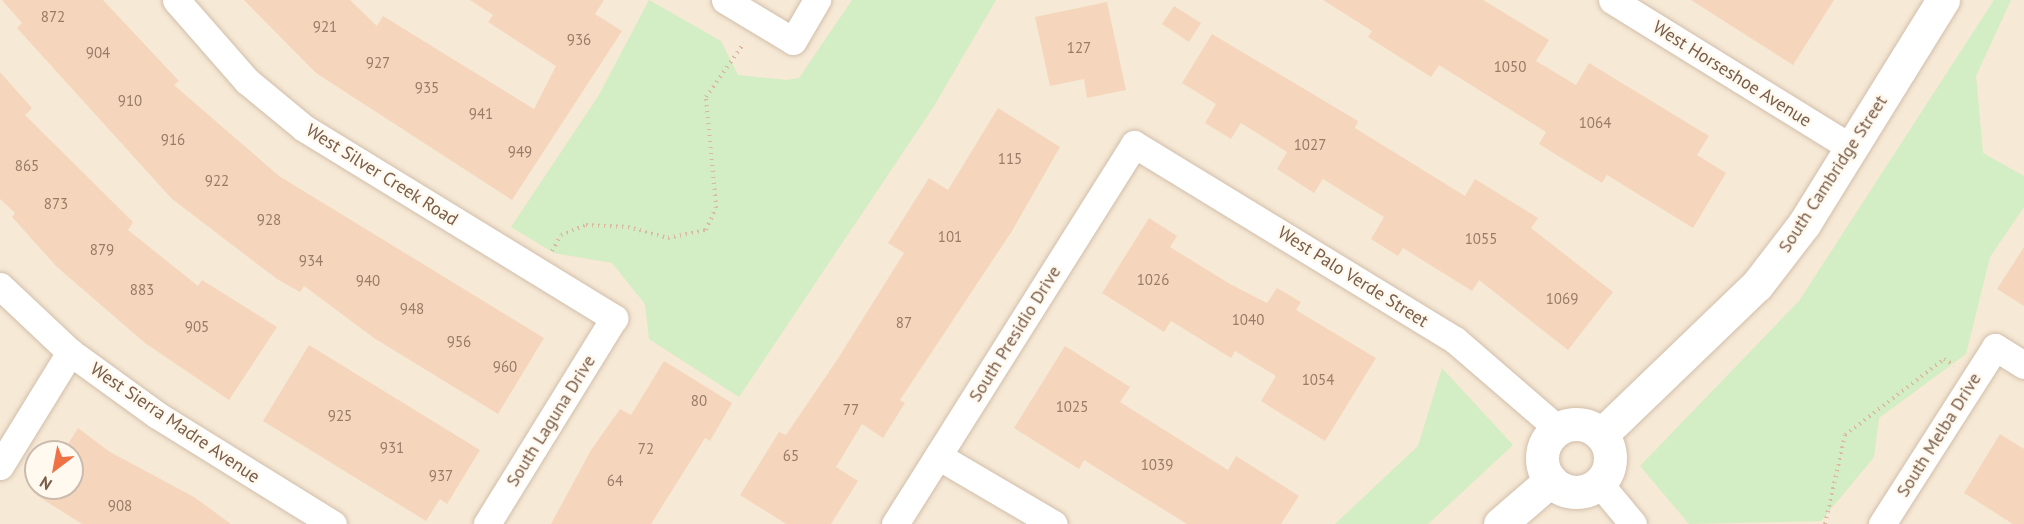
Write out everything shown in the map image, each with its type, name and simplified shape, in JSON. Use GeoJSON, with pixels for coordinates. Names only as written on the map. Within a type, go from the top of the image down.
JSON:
{"type":"FeatureCollection","features":[{"type":"Feature","properties":{"kind":"street","name":"West Silver Creek Road"},"geometry":{"type":"LineString","coordinates":[[176,0],[247,81],[304,128],[614,318]]}},
{"type":"Feature","properties":{"kind":"street"},"geometry":{"type":"LineString","coordinates":[[725,0],[793,41],[817,0]]}},
{"type":"Feature","properties":{"kind":"street","name":"West Horseshoe Avenue"},"geometry":{"type":"LineString","coordinates":[[1612,0],[1852,148]]}},
{"type":"Feature","properties":{"kind":"street","name":"South Cambridge Street"},"geometry":{"type":"LineString","coordinates":[[1601,435],[1757,285],[1804,224],[1943,0]]}},
{"type":"Feature","properties":{"kind":"street","name":"West Palo Verde Street"},"geometry":{"type":"LineString","coordinates":[[1134,144],[1455,340],[1558,429]]}},
{"type":"Feature","properties":{"kind":"street","name":"South Presidio Drive"},"geometry":{"type":"LineString","coordinates":[[895,524],[1134,144]]}},
{"type":"Feature","properties":{"kind":"street","name":"West Sierra Madre Avenue"},"geometry":{"type":"LineString","coordinates":[[0,286],[70,352],[157,415],[333,524]]}},
{"type":"Feature","properties":{"kind":"street","name":"South Laguna Drive"},"geometry":{"type":"LineString","coordinates":[[487,524],[614,318]]}},
{"type":"Feature","properties":{"kind":"street","name":"South Melba Drive"},"geometry":{"type":"LineString","coordinates":[[1882,524],[1995,347],[2024,365]]}},
{"type":"Feature","properties":{"kind":"street"},"geometry":{"type":"LineString","coordinates":[[0,466],[70,352]]}},
{"type":"Feature","properties":{"kind":"street"},"geometry":{"type":"LineString","coordinates":[[1581,424],[1601,435],[1610,454],[1599,483],[1569,491],[1551,480],[1544,447],[1558,429],[1581,424]]}},
{"type":"Feature","properties":{"kind":"street"},"geometry":{"type":"LineString","coordinates":[[938,456],[1054,524]]}},
{"type":"Feature","properties":{"kind":"street"},"geometry":{"type":"LineString","coordinates":[[1500,524],[1551,480]]}},
{"type":"Feature","properties":{"kind":"street"},"geometry":{"type":"LineString","coordinates":[[1599,483],[1633,524]]}},
{"type":"Feature","properties":{"kind":"path"},"geometry":{"type":"LineString","coordinates":[[539,272],[561,236],[586,225],[628,227],[668,238],[706,230],[716,208],[706,97],[760,21]]}},
{"type":"Feature","properties":{"kind":"path"},"geometry":{"type":"LineString","coordinates":[[1826,524],[1845,435],[1866,415],[1886,408],[1944,359],[1975,378]]}},
{"type":"Feature","properties":{"kind":"shaded area"},"geometry":{"type":"Polygon","coordinates":[[[0,0],[2024,0],[2024,524],[0,524],[0,0]]]}},
{"type":"Feature","properties":{"kind":"green space"},"geometry":{"type":"Polygon","coordinates":[[[649,0],[721,41],[738,75],[787,80],[799,78],[852,0],[996,0],[934,106],[739,397],[649,339],[645,304],[612,263],[554,253],[511,227],[599,95],[649,0]]]}},
{"type":"Feature","properties":{"kind":"green space"},"geometry":{"type":"Polygon","coordinates":[[[1994,0],[2011,0],[1976,76],[1983,153],[2024,176],[2024,207],[1990,257],[1966,354],[1879,418],[1874,457],[1821,521],[1689,524],[1640,466],[1799,301],[1994,0]]]}},
{"type":"Feature","properties":{"kind":"green space"},"geometry":{"type":"Polygon","coordinates":[[[1442,368],[1513,445],[1428,524],[1335,524],[1418,446],[1442,368]]]}},
{"type":"Feature","properties":{"kind":"building"},"geometry":{"type":"Polygon","coordinates":[[[2,0],[103,0],[179,81],[174,85],[279,176],[544,338],[498,414],[374,338],[304,286],[300,292],[277,279],[172,199],[17,28],[22,23],[2,0]]]}},
{"type":"Feature","properties":{"kind":"building"},"geometry":{"type":"Polygon","coordinates":[[[244,0],[350,0],[377,26],[383,16],[534,109],[556,66],[488,22],[493,15],[470,0],[604,0],[595,14],[622,31],[512,200],[316,73],[244,0]]]}},
{"type":"Feature","properties":{"kind":"building"},"geometry":{"type":"Polygon","coordinates":[[[1323,0],[1483,0],[1549,40],[1536,61],[1576,85],[1589,63],[1709,136],[1697,155],[1726,173],[1693,228],[1607,175],[1602,183],[1539,144],[1546,132],[1439,65],[1431,77],[1368,37],[1372,31],[1323,0]]]}},
{"type":"Feature","properties":{"kind":"building"},"geometry":{"type":"Polygon","coordinates":[[[1691,0],[1834,0],[1793,65],[1691,0]]]}},
{"type":"Feature","properties":{"kind":"building"},"geometry":{"type":"Polygon","coordinates":[[[1107,2],[1126,90],[1087,98],[1084,79],[1050,86],[1035,17],[1107,2]]]}},
{"type":"Feature","properties":{"kind":"building"},"geometry":{"type":"Polygon","coordinates":[[[1174,6],[1201,23],[1189,42],[1162,24],[1174,6]]]}},
{"type":"Feature","properties":{"kind":"building"},"geometry":{"type":"Polygon","coordinates":[[[1212,34],[1358,121],[1355,128],[1465,196],[1475,179],[1538,218],[1531,228],[1613,292],[1568,350],[1479,280],[1472,291],[1403,248],[1398,256],[1371,239],[1384,217],[1323,179],[1314,193],[1277,169],[1287,152],[1241,123],[1231,139],[1205,123],[1216,104],[1182,83],[1212,34]]]}},
{"type":"Feature","properties":{"kind":"building"},"geometry":{"type":"Polygon","coordinates":[[[0,72],[32,108],[25,115],[133,222],[128,230],[198,286],[202,280],[277,327],[229,400],[145,343],[57,267],[12,217],[15,213],[0,199],[0,72]]]}},
{"type":"Feature","properties":{"kind":"building"},"geometry":{"type":"Polygon","coordinates":[[[998,108],[1060,147],[1012,231],[900,400],[905,403],[883,438],[862,424],[836,467],[858,481],[831,524],[786,524],[740,495],[779,432],[786,435],[837,360],[904,253],[888,243],[929,178],[948,190],[998,108]]]}},
{"type":"Feature","properties":{"kind":"building"},"geometry":{"type":"Polygon","coordinates":[[[1149,218],[1177,236],[1170,247],[1230,284],[1267,303],[1277,288],[1301,302],[1296,310],[1376,358],[1325,441],[1261,401],[1276,376],[1235,351],[1231,358],[1171,321],[1164,332],[1102,293],[1149,218]]]}},
{"type":"Feature","properties":{"kind":"building"},"geometry":{"type":"Polygon","coordinates":[[[2024,247],[2024,306],[1997,289],[2024,247]]]}},
{"type":"Feature","properties":{"kind":"building"},"geometry":{"type":"Polygon","coordinates":[[[309,345],[480,450],[447,504],[440,499],[426,521],[263,421],[309,345]]]}},
{"type":"Feature","properties":{"kind":"building"},"geometry":{"type":"Polygon","coordinates":[[[1065,346],[1130,387],[1120,402],[1228,470],[1236,456],[1299,496],[1281,524],[1187,524],[1084,460],[1079,469],[1014,428],[1065,346]]]}},
{"type":"Feature","properties":{"kind":"building"},"geometry":{"type":"Polygon","coordinates":[[[664,361],[732,403],[710,441],[705,438],[651,524],[551,524],[591,450],[620,409],[631,415],[664,361]]]}},
{"type":"Feature","properties":{"kind":"building"},"geometry":{"type":"Polygon","coordinates":[[[78,428],[110,452],[194,497],[231,524],[82,524],[44,500],[84,500],[84,440],[70,440],[78,428]]]}},
{"type":"Feature","properties":{"kind":"building"},"geometry":{"type":"Polygon","coordinates":[[[2000,434],[2024,449],[2024,524],[2013,524],[1964,493],[2000,434]]]}}]}
